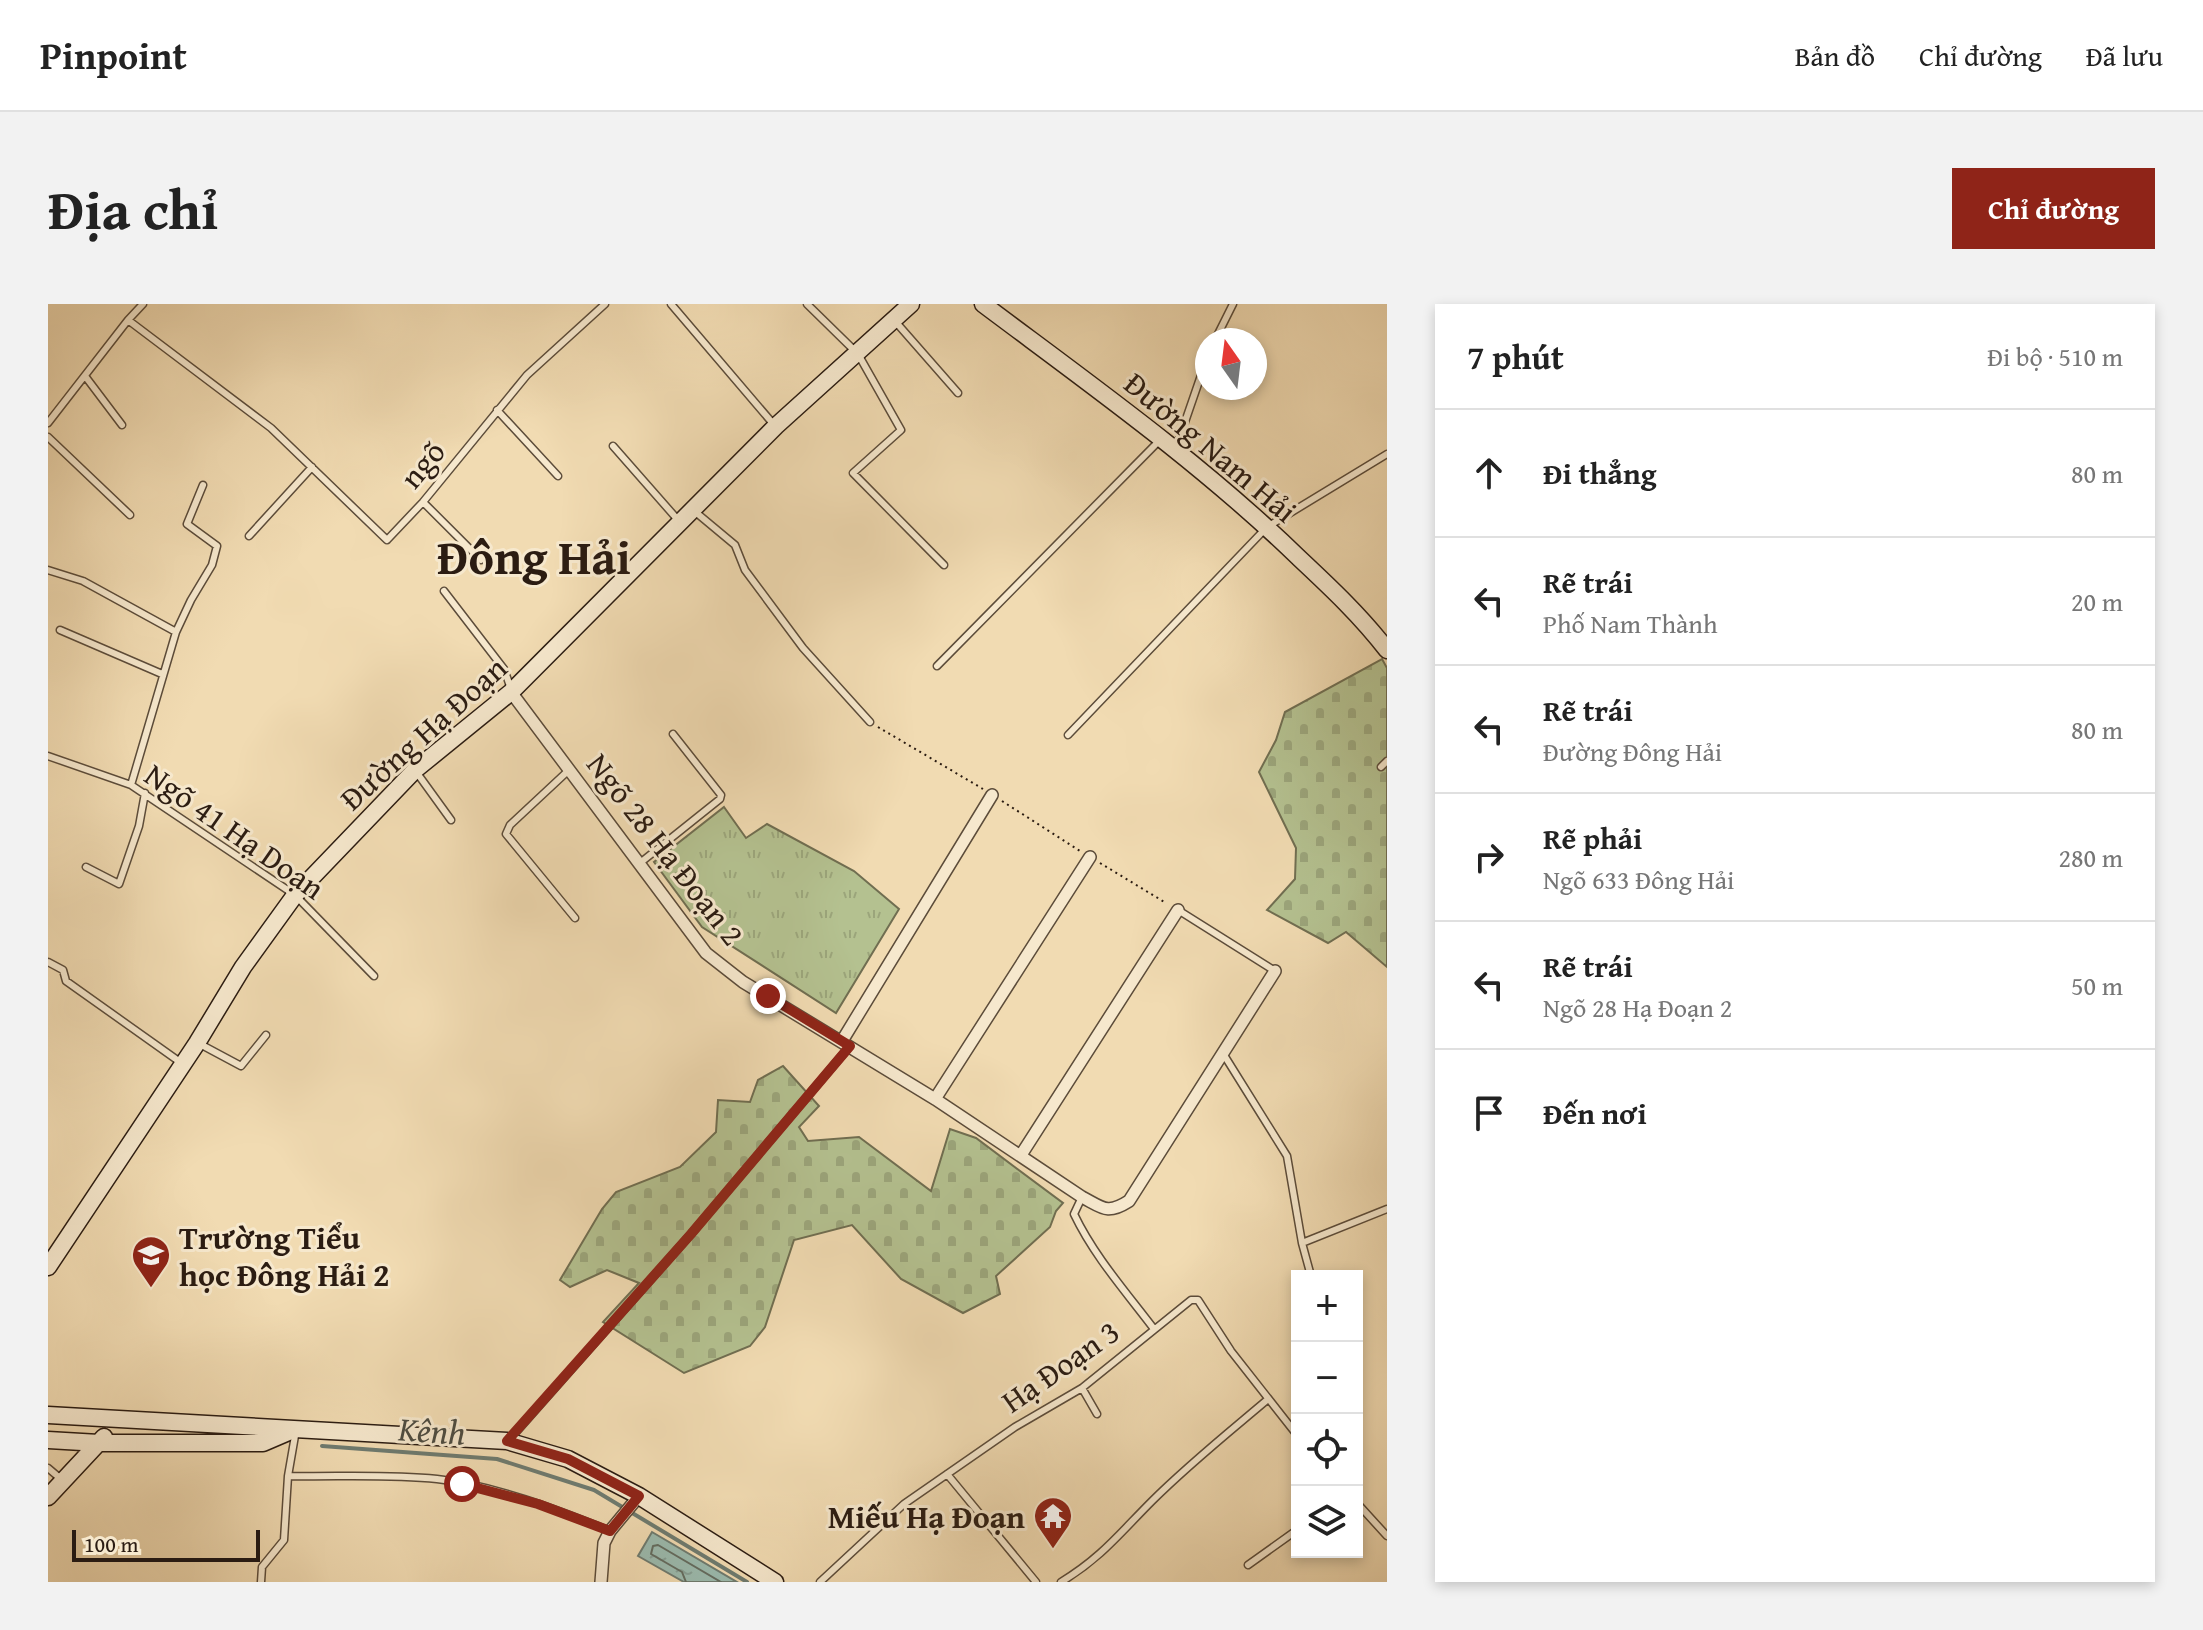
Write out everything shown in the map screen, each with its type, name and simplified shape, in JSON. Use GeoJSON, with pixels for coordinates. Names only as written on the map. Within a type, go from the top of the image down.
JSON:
{"type":"FeatureCollection","features":[{"type":"Feature","properties":{"kind":"main road","name":"Đường Hạ Đoạn"},"geometry":{"type":"LineString","coordinates":[[48,1267],[197,1043],[243,967],[295,895],[415,770],[511,692],[776,426],[911,304]]}},
{"type":"Feature","properties":{"kind":"main road","name":"Đường Nam Hải"},"geometry":{"type":"LineString","coordinates":[[983,304],[1169,443],[1267,527],[1336,592],[1387,650]]}},
{"type":"Feature","properties":{"kind":"main road"},"geometry":{"type":"LineString","coordinates":[[48,1415],[507,1441],[568,1459],[775,1582]]}},
{"type":"Feature","properties":{"kind":"main road"},"geometry":{"type":"LineString","coordinates":[[48,1453],[54,1440],[80,1417]]}},
{"type":"Feature","properties":{"kind":"main road"},"geometry":{"type":"LineString","coordinates":[[48,1497],[99,1443],[112,1420]]}},
{"type":"Feature","properties":{"kind":"main road"},"geometry":{"type":"LineString","coordinates":[[54,1440],[263,1443],[296,1428]]}},
{"type":"Feature","properties":{"kind":"street","name":"Ngõ 28 Hạ Đoạn 2"},"geometry":{"type":"LineString","coordinates":[[511,692],[706,953],[743,982],[846,1043],[1106,1210],[1117,1209],[1129,1201],[1275,971]]}},
{"type":"Feature","properties":{"kind":"street"},"geometry":{"type":"LineString","coordinates":[[846,1043],[992,795]]}},
{"type":"Feature","properties":{"kind":"street"},"geometry":{"type":"LineString","coordinates":[[935,1099],[1090,857]]}},
{"type":"Feature","properties":{"kind":"street"},"geometry":{"type":"LineString","coordinates":[[1021,1155],[1178,910]]}},
{"type":"Feature","properties":{"kind":"street"},"geometry":{"type":"LineString","coordinates":[[601,1582],[604,1543],[636,1500]]}},
{"type":"Feature","properties":{"kind":"lane"},"geometry":{"type":"LineString","coordinates":[[48,422],[143,304]]}},
{"type":"Feature","properties":{"kind":"lane","name":"ngõ"},"geometry":{"type":"LineString","coordinates":[[128,320],[271,428],[387,540],[423,502],[527,375],[605,304]]}},
{"type":"Feature","properties":{"kind":"lane"},"geometry":{"type":"LineString","coordinates":[[671,304],[776,426]]}},
{"type":"Feature","properties":{"kind":"lane"},"geometry":{"type":"LineString","coordinates":[[807,304],[858,354],[901,430],[853,473],[944,565]]}},
{"type":"Feature","properties":{"kind":"lane"},"geometry":{"type":"LineString","coordinates":[[1221,328],[1233,304]]}},
{"type":"Feature","properties":{"kind":"lane"},"geometry":{"type":"LineString","coordinates":[[894,320],[958,393]]}},
{"type":"Feature","properties":{"kind":"lane"},"geometry":{"type":"LineString","coordinates":[[85,376],[122,425]]}},
{"type":"Feature","properties":{"kind":"lane"},"geometry":{"type":"LineString","coordinates":[[937,666],[1169,443],[1195,385]]}},
{"type":"Feature","properties":{"kind":"lane"},"geometry":{"type":"LineString","coordinates":[[497,410],[558,476]]}},
{"type":"Feature","properties":{"kind":"lane"},"geometry":{"type":"LineString","coordinates":[[48,437],[130,515]]}},
{"type":"Feature","properties":{"kind":"lane"},"geometry":{"type":"LineString","coordinates":[[613,446],[681,523]]}},
{"type":"Feature","properties":{"kind":"lane"},"geometry":{"type":"LineString","coordinates":[[1068,735],[1267,527],[1387,454]]}},
{"type":"Feature","properties":{"kind":"lane"},"geometry":{"type":"LineString","coordinates":[[249,536],[312,467]]}},
{"type":"Feature","properties":{"kind":"lane"},"geometry":{"type":"LineString","coordinates":[[131,785],[176,632],[212,565],[217,546],[187,524],[203,485]]}},
{"type":"Feature","properties":{"kind":"lane"},"geometry":{"type":"LineString","coordinates":[[423,502],[481,560]]}},
{"type":"Feature","properties":{"kind":"lane"},"geometry":{"type":"LineString","coordinates":[[693,510],[735,545],[745,570],[803,648],[870,722]]}},
{"type":"Feature","properties":{"kind":"lane"},"geometry":{"type":"LineString","coordinates":[[48,570],[83,581],[176,632]]}},
{"type":"Feature","properties":{"kind":"lane"},"geometry":{"type":"LineString","coordinates":[[444,591],[504,669],[511,692]]}},
{"type":"Feature","properties":{"kind":"lane"},"geometry":{"type":"LineString","coordinates":[[60,630],[162,674]]}},
{"type":"Feature","properties":{"kind":"lane"},"geometry":{"type":"LineString","coordinates":[[640,863],[720,799],[721,795],[673,734]]}},
{"type":"Feature","properties":{"kind":"lane","name":"Ngõ 41 Hạ Doạn"},"geometry":{"type":"LineString","coordinates":[[48,756],[131,785],[145,793],[295,895],[374,976]]}},
{"type":"Feature","properties":{"kind":"lane"},"geometry":{"type":"LineString","coordinates":[[415,770],[451,820]]}},
{"type":"Feature","properties":{"kind":"lane"},"geometry":{"type":"LineString","coordinates":[[569,770],[510,825],[506,834],[575,918]]}},
{"type":"Feature","properties":{"kind":"lane"},"geometry":{"type":"LineString","coordinates":[[86,867],[119,884],[139,826],[145,793]]}},
{"type":"Feature","properties":{"kind":"lane"},"geometry":{"type":"LineString","coordinates":[[1178,910],[1275,971]]}},
{"type":"Feature","properties":{"kind":"lane"},"geometry":{"type":"LineString","coordinates":[[48,962],[63,970],[66,981],[183,1064]]}},
{"type":"Feature","properties":{"kind":"lane"},"geometry":{"type":"LineString","coordinates":[[197,1043],[241,1066],[266,1035]]}},
{"type":"Feature","properties":{"kind":"lane"},"geometry":{"type":"LineString","coordinates":[[507,1441],[691,1234],[846,1043]]}},
{"type":"Feature","properties":{"kind":"lane"},"geometry":{"type":"LineString","coordinates":[[1224,1055],[1287,1156],[1309,1270]]}},
{"type":"Feature","properties":{"kind":"lane"},"geometry":{"type":"LineString","coordinates":[[1082,1197],[1074,1214],[1104,1262],[1154,1329]]}},
{"type":"Feature","properties":{"kind":"lane"},"geometry":{"type":"LineString","coordinates":[[1302,1243],[1324,1237],[1387,1209]]}},
{"type":"Feature","properties":{"kind":"lane","name":"Hạ Đoạn 3"},"geometry":{"type":"LineString","coordinates":[[820,1582],[904,1504],[1015,1427],[1082,1388],[1191,1300],[1198,1300],[1231,1351],[1291,1428]]}},
{"type":"Feature","properties":{"kind":"lane"},"geometry":{"type":"LineString","coordinates":[[1082,1388],[1097,1414]]}},
{"type":"Feature","properties":{"kind":"lane"},"geometry":{"type":"LineString","coordinates":[[1061,1582],[1089,1565],[1120,1537],[1160,1493],[1267,1400]]}},
{"type":"Feature","properties":{"kind":"lane"},"geometry":{"type":"LineString","coordinates":[[261,1582],[262,1567],[284,1540],[288,1476],[296,1428]]}},
{"type":"Feature","properties":{"kind":"lane"},"geometry":{"type":"LineString","coordinates":[[48,1468],[63,1481]]}},
{"type":"Feature","properties":{"kind":"lane"},"geometry":{"type":"LineString","coordinates":[[947,1474],[1036,1582]]}},
{"type":"Feature","properties":{"kind":"lane"},"geometry":{"type":"LineString","coordinates":[[288,1476],[439,1479],[509,1495],[567,1513],[610,1531]]}},
{"type":"Feature","properties":{"kind":"lane"},"geometry":{"type":"LineString","coordinates":[[1363,1510],[1387,1536]]}},
{"type":"Feature","properties":{"kind":"lane"},"geometry":{"type":"LineString","coordinates":[[1248,1565],[1291,1534]]}},
{"type":"Feature","properties":{"kind":"path"},"geometry":{"type":"LineString","coordinates":[[870,722],[1178,910]]}},
{"type":"Feature","properties":{"kind":"green space"},"geometry":{"type":"Polygon","coordinates":[[[1382,659],[1387,668],[1387,967],[1346,932],[1328,943],[1267,910],[1295,879],[1296,848],[1259,772],[1276,740],[1285,712],[1382,659]]]}},
{"type":"Feature","properties":{"kind":"green space"},"geometry":{"type":"Polygon","coordinates":[[[724,807],[746,838],[767,824],[854,871],[899,909],[836,1013],[702,927],[654,862],[724,807]]]}},
{"type":"Feature","properties":{"kind":"green space"},"geometry":{"type":"Polygon","coordinates":[[[783,1066],[819,1106],[799,1127],[808,1141],[859,1137],[931,1191],[950,1129],[976,1138],[1063,1203],[1050,1227],[996,1276],[1000,1294],[963,1313],[901,1279],[852,1225],[794,1240],[765,1327],[750,1346],[684,1373],[603,1322],[639,1283],[607,1270],[570,1287],[560,1280],[602,1209],[616,1192],[680,1167],[716,1132],[718,1100],[750,1102],[758,1080],[783,1066]]]}},
{"type":"Feature","properties":{"kind":"water"},"geometry":{"type":"Polygon","coordinates":[[[652,1532],[737,1582],[684,1582],[638,1556],[652,1532]]]}},
{"type":"Feature","properties":{"kind":"waterway","name":"Kênh"},"geometry":{"type":"LineString","coordinates":[[322,1446],[497,1459],[594,1490],[747,1582]]}},
{"type":"Feature","properties":{"kind":"place","name":"Trường Tiểu học Đông Hải 2"},"geometry":{"type":"Point","coordinates":[151,1289]}},
{"type":"Feature","properties":{"kind":"place","name":"Miếu Hạ Đoạn"},"geometry":{"type":"Point","coordinates":[1053,1550]}},
{"type":"Feature","properties":{"kind":"district","name":"Đông Hải"},"geometry":{"type":"Point","coordinates":[534,556]}},
{"type":"Feature","properties":{"kind":"route"},"geometry":{"type":"LineString","coordinates":[[462,1484],[567,1513],[610,1531],[639,1496],[568,1459],[507,1441],[691,1234],[850,1046],[768,996]]}}]}
